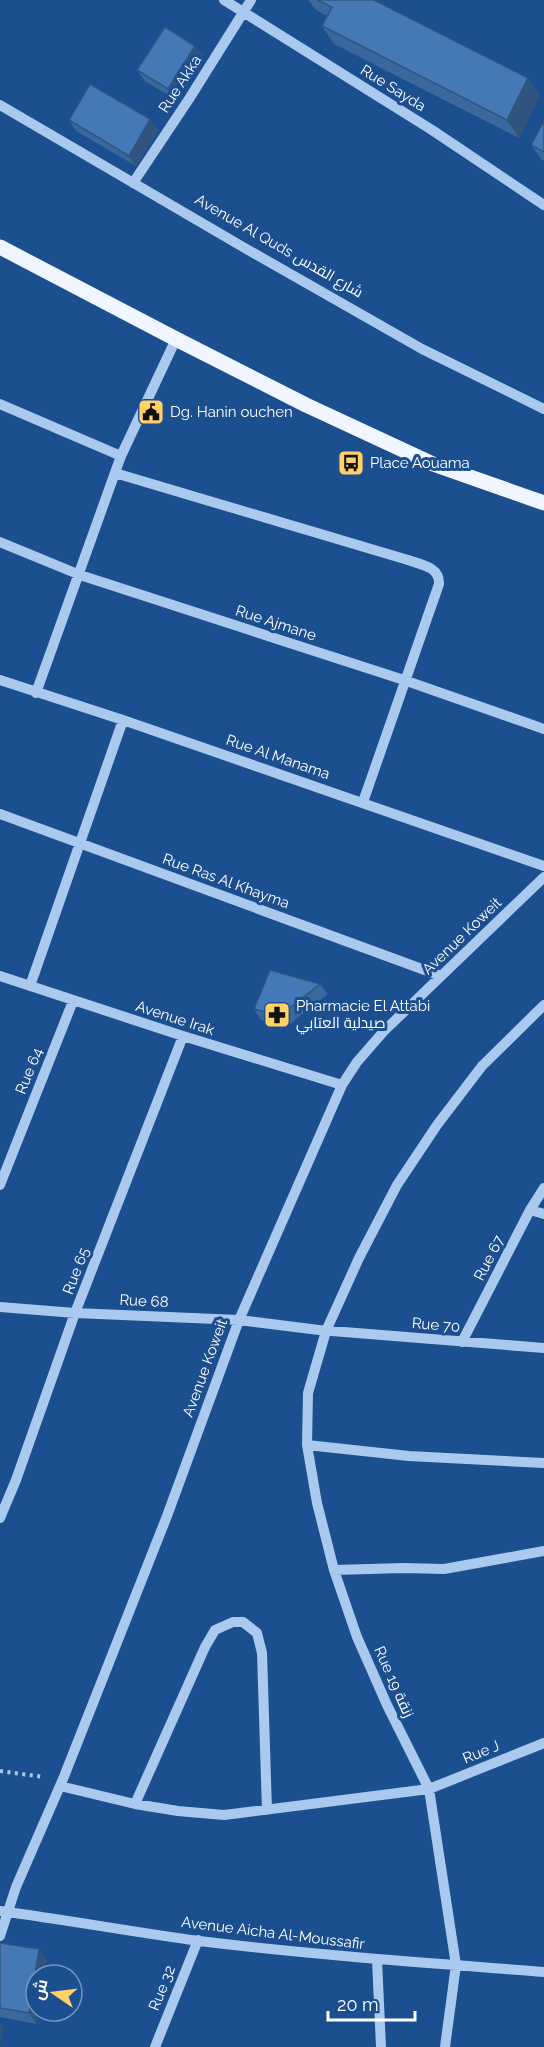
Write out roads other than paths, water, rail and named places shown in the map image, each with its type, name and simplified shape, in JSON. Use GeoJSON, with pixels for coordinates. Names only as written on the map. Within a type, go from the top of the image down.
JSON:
{"type":"FeatureCollection","features":[{"type":"Feature","properties":{"kind":"main road"},"geometry":{"type":"LineString","coordinates":[[0,247],[306,405],[434,464],[544,503]]}},
{"type":"Feature","properties":{"kind":"street","name":"Rue Sayda"},"geometry":{"type":"LineString","coordinates":[[224,0],[432,130],[544,205]]}},
{"type":"Feature","properties":{"kind":"street","name":"Rue Akka"},"geometry":{"type":"LineString","coordinates":[[133,183],[251,0]]}},
{"type":"Feature","properties":{"kind":"street","name":"Avenue Al Quds شارع القدس"},"geometry":{"type":"LineString","coordinates":[[0,105],[422,349],[544,409]]}},
{"type":"Feature","properties":{"kind":"street"},"geometry":{"type":"LineString","coordinates":[[36,693],[121,456],[176,339]]}},
{"type":"Feature","properties":{"kind":"street"},"geometry":{"type":"LineString","coordinates":[[0,404],[121,456]]}},
{"type":"Feature","properties":{"kind":"street"},"geometry":{"type":"LineString","coordinates":[[115,473],[408,560],[436,572],[440,577],[363,802]]}},
{"type":"Feature","properties":{"kind":"street","name":"Rue Ajmane"},"geometry":{"type":"LineString","coordinates":[[0,542],[80,575],[404,680],[544,729]]}},
{"type":"Feature","properties":{"kind":"street","name":"Rue Al Manama"},"geometry":{"type":"LineString","coordinates":[[0,680],[363,802],[544,866]]}},
{"type":"Feature","properties":{"kind":"street"},"geometry":{"type":"LineString","coordinates":[[30,986],[123,720]]}},
{"type":"Feature","properties":{"kind":"street","name":"Rue Ras Al Khayma"},"geometry":{"type":"LineString","coordinates":[[0,814],[441,976]]}},
{"type":"Feature","properties":{"kind":"street","name":"Avenue Koweit"},"geometry":{"type":"LineString","coordinates":[[0,1936],[3,1912],[61,1783],[166,1516],[239,1320],[342,1085],[357,1062],[384,1031],[544,877]]}},
{"type":"Feature","properties":{"kind":"street","name":"Avenue Irak"},"geometry":{"type":"LineString","coordinates":[[0,976],[342,1085]]}},
{"type":"Feature","properties":{"kind":"street","name":"Rue 64"},"geometry":{"type":"LineString","coordinates":[[0,1185],[73,1001]]}},
{"type":"Feature","properties":{"kind":"street","name":"Rue 19 زنقة"},"geometry":{"type":"LineString","coordinates":[[445,2047],[456,1965],[429,1789],[387,1705],[344,1603],[317,1503],[307,1444],[308,1392],[322,1331],[398,1185],[437,1125],[482,1066],[544,1005]]}},
{"type":"Feature","properties":{"kind":"street","name":"Rue 65"},"geometry":{"type":"LineString","coordinates":[[0,1518],[16,1480],[75,1313],[183,1036]]}},
{"type":"Feature","properties":{"kind":"street","name":"Rue 67"},"geometry":{"type":"LineString","coordinates":[[462,1342],[530,1210],[544,1188]]}},
{"type":"Feature","properties":{"kind":"street"},"geometry":{"type":"LineString","coordinates":[[530,1210],[544,1214]]}},
{"type":"Feature","properties":{"kind":"street","name":"Rue 68"},"geometry":{"type":"LineString","coordinates":[[0,1307],[75,1313],[239,1320],[286,1326]]}},
{"type":"Feature","properties":{"kind":"street","name":"Rue 70"},"geometry":{"type":"LineString","coordinates":[[286,1326],[322,1331],[544,1348]]}},
{"type":"Feature","properties":{"kind":"street"},"geometry":{"type":"LineString","coordinates":[[307,1444],[409,1456],[544,1463]]}},
{"type":"Feature","properties":{"kind":"street"},"geometry":{"type":"LineString","coordinates":[[334,1570],[444,1569],[544,1551]]}},
{"type":"Feature","properties":{"kind":"street"},"geometry":{"type":"LineString","coordinates":[[135,1804],[205,1647],[215,1630],[233,1622],[243,1623],[257,1633],[262,1653],[267,1810]]}},
{"type":"Feature","properties":{"kind":"street","name":"Rue J"},"geometry":{"type":"LineString","coordinates":[[61,1783],[135,1804],[224,1815],[429,1789],[544,1743]]}},
{"type":"Feature","properties":{"kind":"street","name":"Avenue Aicha Al-Moussafir"},"geometry":{"type":"LineString","coordinates":[[3,1912],[198,1940],[377,1960],[544,1972]]}},
{"type":"Feature","properties":{"kind":"street","name":"Rue 32"},"geometry":{"type":"LineString","coordinates":[[155,2047],[198,1940]]}},
{"type":"Feature","properties":{"kind":"street"},"geometry":{"type":"LineString","coordinates":[[377,1960],[381,2047]]}},
{"type":"Feature","properties":{"kind":"place","name":"Dg. Hanin ouchen"},"geometry":{"type":"Point","coordinates":[151,412]}},
{"type":"Feature","properties":{"kind":"place","name":"Place Aouama"},"geometry":{"type":"Point","coordinates":[351,463]}},
{"type":"Feature","properties":{"kind":"place","name":"Pharmacie El Attabi صيدلية العتابي"},"geometry":{"type":"Point","coordinates":[277,1015]}}]}
